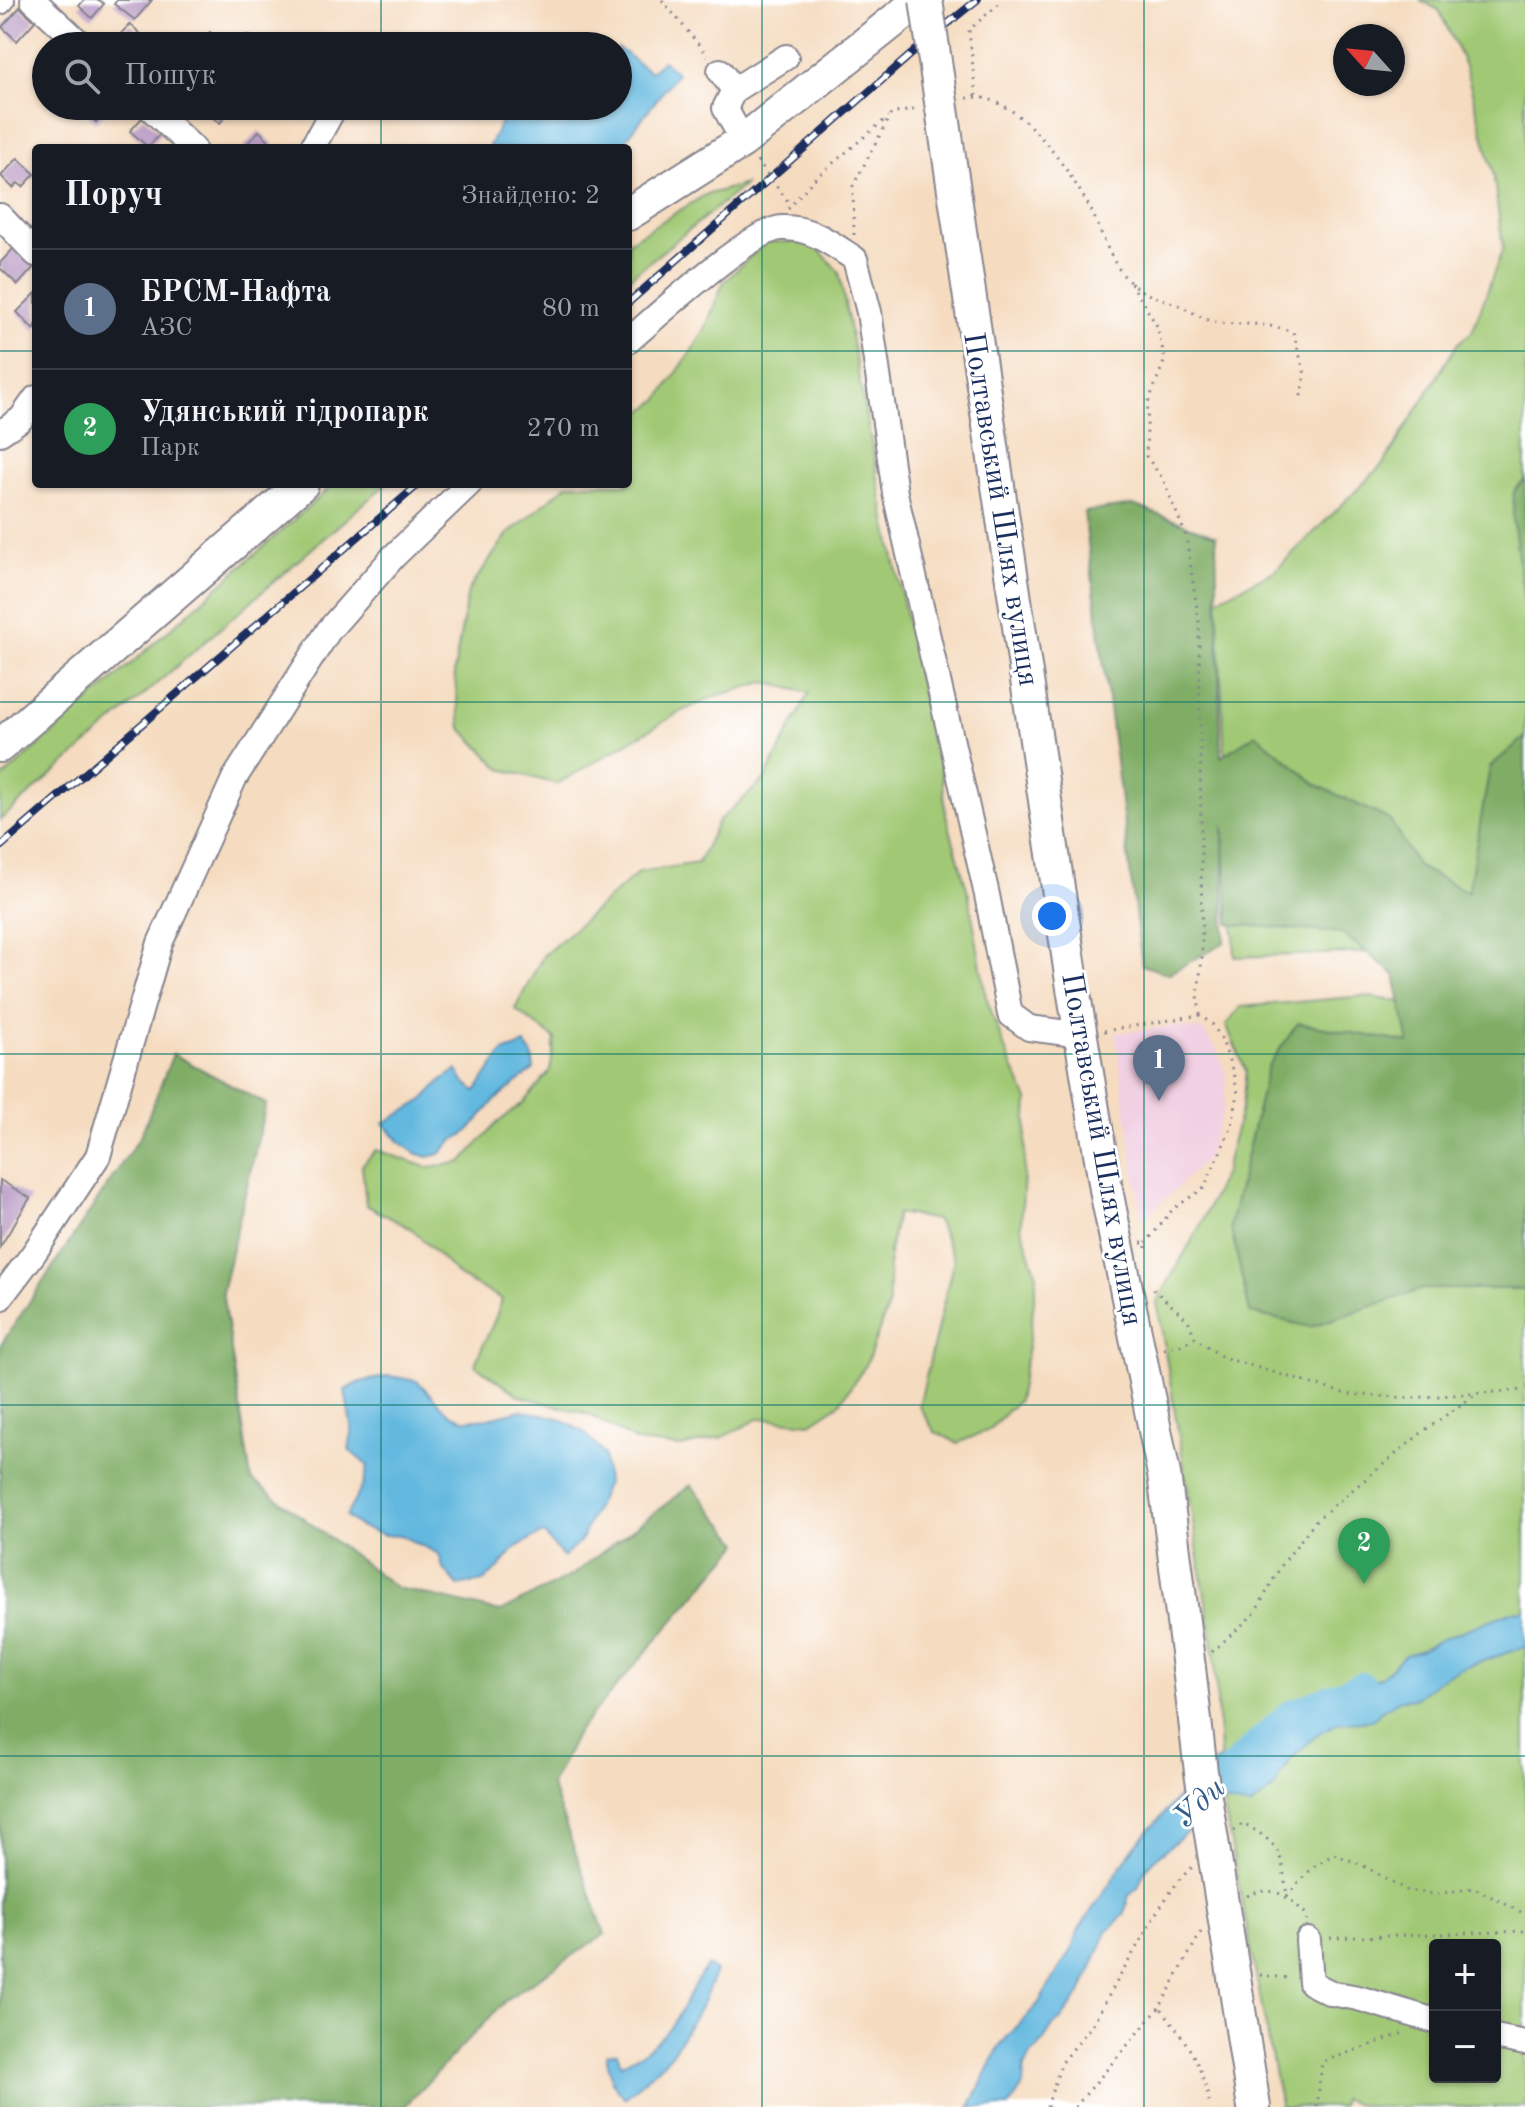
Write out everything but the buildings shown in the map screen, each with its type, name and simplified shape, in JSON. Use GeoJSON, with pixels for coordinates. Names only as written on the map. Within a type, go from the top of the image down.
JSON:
{"type":"FeatureCollection","features":[{"type":"Feature","properties":{"kind":"main road"},"geometry":{"type":"LineString","coordinates":[[632,211],[743,141],[920,0]]}},
{"type":"Feature","properties":{"kind":"main road","name":"Полтавський Шлях вулиця"},"geometry":{"type":"LineString","coordinates":[[926,0],[1107,1195],[1136,1247],[1141,1354],[1164,1474],[1201,1772],[1254,2107]]}},
{"type":"Feature","properties":{"kind":"main road"},"geometry":{"type":"LineString","coordinates":[[0,746],[297,488]]}},
{"type":"Feature","properties":{"kind":"street"},"geometry":{"type":"LineString","coordinates":[[33,0],[68,32]]}},
{"type":"Feature","properties":{"kind":"street"},"geometry":{"type":"LineString","coordinates":[[743,141],[725,108],[727,80],[786,57]]}},
{"type":"Feature","properties":{"kind":"street"},"geometry":{"type":"LineString","coordinates":[[163,120],[189,144]]}},
{"type":"Feature","properties":{"kind":"street"},"geometry":{"type":"LineString","coordinates":[[314,144],[327,120]]}},
{"type":"Feature","properties":{"kind":"street"},"geometry":{"type":"LineString","coordinates":[[0,216],[32,250]]}},
{"type":"Feature","properties":{"kind":"street"},"geometry":{"type":"LineString","coordinates":[[632,338],[711,270],[768,232],[781,228],[814,232],[855,259],[869,312],[895,493],[987,895],[1010,1014],[1029,1028],[1082,1035]]}},
{"type":"Feature","properties":{"kind":"street"},"geometry":{"type":"LineString","coordinates":[[0,433],[21,419],[32,404]]}},
{"type":"Feature","properties":{"kind":"street"},"geometry":{"type":"LineString","coordinates":[[0,1298],[34,1253],[98,1156],[160,943],[234,779],[329,630],[394,556],[465,488]]}},
{"type":"Feature","properties":{"kind":"street"},"geometry":{"type":"LineString","coordinates":[[1308,1940],[1311,1983],[1331,1993],[1429,2019]]}},
{"type":"Feature","properties":{"kind":"street"},"geometry":{"type":"LineString","coordinates":[[1501,2038],[1525,2043]]}},
{"type":"Feature","properties":{"kind":"path"},"geometry":{"type":"LineString","coordinates":[[662,0],[727,80]]}},
{"type":"Feature","properties":{"kind":"path"},"geometry":{"type":"LineString","coordinates":[[976,96],[969,30],[1003,0]]}},
{"type":"Feature","properties":{"kind":"path"},"geometry":{"type":"LineString","coordinates":[[956,100],[976,96],[1000,102],[1032,128],[1090,209],[1109,250],[1157,326],[1165,359],[1148,403],[1146,456],[1163,479],[1186,536],[1199,622],[1202,957],[1198,995],[1200,1015],[1213,1025],[1222,1040],[1238,1093],[1232,1126],[1204,1188],[1173,1209],[1136,1247]]}},
{"type":"Feature","properties":{"kind":"path"},"geometry":{"type":"LineString","coordinates":[[781,228],[790,204],[813,180],[891,114],[917,108]]}},
{"type":"Feature","properties":{"kind":"path"},"geometry":{"type":"LineString","coordinates":[[855,259],[853,186],[891,114]]}},
{"type":"Feature","properties":{"kind":"path"},"geometry":{"type":"LineString","coordinates":[[743,141],[790,204]]}},
{"type":"Feature","properties":{"kind":"path"},"geometry":{"type":"LineString","coordinates":[[1131,283],[1153,298],[1175,304],[1213,322],[1267,325],[1293,332],[1305,374],[1300,401]]}},
{"type":"Feature","properties":{"kind":"path"},"geometry":{"type":"LineString","coordinates":[[1082,1035],[1200,1015]]}},
{"type":"Feature","properties":{"kind":"path"},"geometry":{"type":"LineString","coordinates":[[1152,1288],[1188,1320],[1195,1338],[1222,1357],[1346,1394],[1410,1398],[1525,1390]]}},
{"type":"Feature","properties":{"kind":"path"},"geometry":{"type":"LineString","coordinates":[[1141,1354],[1181,1345],[1195,1338]]}},
{"type":"Feature","properties":{"kind":"path"},"geometry":{"type":"LineString","coordinates":[[1189,1668],[1214,1651],[1255,1613],[1281,1566],[1316,1520],[1425,1430],[1475,1395]]}},
{"type":"Feature","properties":{"kind":"path"},"geometry":{"type":"LineString","coordinates":[[1233,1832],[1243,1823],[1273,1843],[1282,1855],[1287,1896]]}},
{"type":"Feature","properties":{"kind":"path"},"geometry":{"type":"LineString","coordinates":[[1287,1896],[1313,1867],[1334,1854],[1362,1865],[1408,1891],[1437,1894],[1474,1888],[1525,1914]]}},
{"type":"Feature","properties":{"kind":"path"},"geometry":{"type":"LineString","coordinates":[[1047,2107],[1061,2064],[1092,2025],[1158,1910],[1179,1880],[1201,1859]]}},
{"type":"Feature","properties":{"kind":"path"},"geometry":{"type":"LineString","coordinates":[[1248,1896],[1262,1890],[1287,1896],[1306,1914],[1308,1940],[1525,1931]]}},
{"type":"Feature","properties":{"kind":"path"},"geometry":{"type":"LineString","coordinates":[[1075,2107],[1160,2007],[1207,1922]]}},
{"type":"Feature","properties":{"kind":"path"},"geometry":{"type":"LineString","coordinates":[[1234,1977],[1271,1974],[1311,1983]]}},
{"type":"Feature","properties":{"kind":"path"},"geometry":{"type":"LineString","coordinates":[[1160,2007],[1190,2046],[1210,2107]]}},
{"type":"Feature","properties":{"kind":"path"},"geometry":{"type":"LineString","coordinates":[[1317,2107],[1322,2062],[1407,2032]]}},
{"type":"Feature","properties":{"kind":"shaded area"},"geometry":{"type":"Polygon","coordinates":[[[1175,1026],[1203,1030],[1218,1052],[1227,1078],[1223,1110],[1206,1159],[1142,1221],[1115,1033],[1175,1026]]]}},
{"type":"Feature","properties":{"kind":"green space"},"geometry":{"type":"Polygon","coordinates":[[[1420,0],[1525,0],[1525,943],[1446,950],[1235,957],[1217,599],[1275,571],[1384,463],[1458,343],[1472,332],[1503,248],[1493,172],[1465,66],[1439,10],[1420,0]]]}},
{"type":"Feature","properties":{"kind":"green space"},"geometry":{"type":"Polygon","coordinates":[[[746,184],[632,276],[632,240],[705,195],[746,184]]]}},
{"type":"Feature","properties":{"kind":"green space"},"geometry":{"type":"Polygon","coordinates":[[[765,242],[812,242],[839,272],[884,511],[940,761],[946,815],[969,896],[986,997],[1028,1100],[1021,1226],[1037,1275],[1018,1400],[989,1430],[958,1443],[935,1432],[919,1406],[954,1259],[937,1220],[897,1213],[889,1252],[889,1304],[866,1365],[839,1404],[810,1423],[760,1418],[723,1437],[681,1447],[637,1442],[588,1414],[520,1396],[475,1365],[502,1299],[460,1277],[412,1229],[366,1205],[362,1165],[376,1150],[429,1168],[462,1162],[495,1125],[524,1102],[550,1071],[555,1039],[515,1009],[543,956],[639,872],[698,863],[718,821],[765,779],[809,693],[765,682],[716,696],[682,711],[557,784],[501,769],[461,728],[454,672],[468,591],[507,535],[563,488],[632,488],[632,420],[659,399],[703,334],[723,283],[765,242]]]}},
{"type":"Feature","properties":{"kind":"green space"},"geometry":{"type":"Polygon","coordinates":[[[1525,479],[1525,611],[1513,518],[1514,491],[1525,479]]]}},
{"type":"Feature","properties":{"kind":"green space"},"geometry":{"type":"Polygon","coordinates":[[[329,488],[381,488],[0,820],[0,780],[329,488]]]}},
{"type":"Feature","properties":{"kind":"green space"},"geometry":{"type":"Polygon","coordinates":[[[1133,505],[1216,536],[1221,757],[1256,734],[1317,785],[1390,820],[1418,867],[1468,892],[1490,767],[1525,737],[1525,1289],[1423,1289],[1310,1327],[1250,1313],[1230,1225],[1268,1066],[1298,1023],[1409,1043],[1395,975],[1342,933],[1229,924],[1223,825],[1225,942],[1168,974],[1142,965],[1084,512],[1133,505]]]}},
{"type":"Feature","properties":{"kind":"green space"},"geometry":{"type":"Polygon","coordinates":[[[1364,996],[1492,1017],[1525,1036],[1525,2107],[1370,2107],[1342,2099],[1341,2107],[1281,2107],[1223,1802],[1214,1651],[1157,1302],[1200,1226],[1224,1173],[1242,1106],[1246,1071],[1226,1025],[1240,1007],[1364,996]]]}},
{"type":"Feature","properties":{"kind":"green space"},"geometry":{"type":"Polygon","coordinates":[[[173,1054],[266,1104],[222,1292],[251,1479],[397,1588],[500,1612],[572,1575],[691,1485],[740,1543],[578,1731],[551,1785],[605,1934],[507,1999],[404,2107],[0,2107],[0,1346],[141,1135],[173,1054]]]}},
{"type":"Feature","properties":{"kind":"water"},"geometry":{"type":"Polygon","coordinates":[[[632,58],[650,72],[663,60],[677,73],[622,144],[490,144],[502,120],[632,120],[632,58]]]}},
{"type":"Feature","properties":{"kind":"water"},"geometry":{"type":"Polygon","coordinates":[[[525,1044],[532,1055],[534,1069],[494,1101],[469,1131],[451,1142],[440,1154],[428,1157],[416,1153],[399,1141],[384,1123],[422,1101],[457,1070],[463,1081],[476,1091],[503,1052],[525,1044]]]}},
{"type":"Feature","properties":{"kind":"water"},"geometry":{"type":"Polygon","coordinates":[[[390,1376],[417,1381],[450,1414],[465,1420],[521,1410],[558,1418],[584,1432],[604,1454],[607,1483],[580,1542],[563,1557],[543,1533],[516,1547],[499,1568],[483,1581],[458,1586],[443,1568],[439,1554],[402,1536],[384,1535],[360,1527],[346,1516],[363,1485],[368,1466],[349,1450],[352,1432],[345,1390],[360,1382],[390,1376]]]}},
{"type":"Feature","properties":{"kind":"water"},"geometry":{"type":"Polygon","coordinates":[[[1525,1611],[1525,1647],[1443,1677],[1416,1698],[1401,1699],[1383,1709],[1373,1720],[1337,1723],[1319,1733],[1293,1757],[1275,1788],[1250,1807],[1223,1802],[1152,1861],[1138,1887],[1129,1895],[1124,1915],[1107,1931],[1082,1991],[1038,2049],[1030,2055],[1024,2067],[1023,2086],[1009,2107],[970,2107],[1000,2045],[1038,2004],[1072,1948],[1079,1929],[1134,1847],[1201,1772],[1218,1760],[1246,1770],[1258,1759],[1252,1755],[1267,1737],[1280,1729],[1287,1731],[1302,1716],[1331,1698],[1380,1678],[1405,1655],[1511,1612],[1525,1611]]]}},
{"type":"Feature","properties":{"kind":"water"},"geometry":{"type":"Polygon","coordinates":[[[708,1965],[716,1971],[702,2004],[670,2056],[625,2098],[612,2082],[606,2054],[617,2052],[621,2064],[658,2040],[675,2020],[708,1965]]]}},
{"type":"Feature","properties":{"kind":"waterway","name":"Уди"},"geometry":{"type":"LineString","coordinates":[[1205,1796],[1291,1716],[1361,1688]]}},
{"type":"Feature","properties":{"kind":"railway"},"geometry":{"type":"LineString","coordinates":[[632,299],[977,0]]}},
{"type":"Feature","properties":{"kind":"railway"},"geometry":{"type":"LineString","coordinates":[[0,847],[414,488]]}},
{"type":"Feature","properties":{"kind":"place","name":"БРСМ-Нафта"},"geometry":{"type":"Point","coordinates":[1159,1101]}},
{"type":"Feature","properties":{"kind":"place","name":"Удянський гідропарк"},"geometry":{"type":"Point","coordinates":[1364,1584]}}]}
